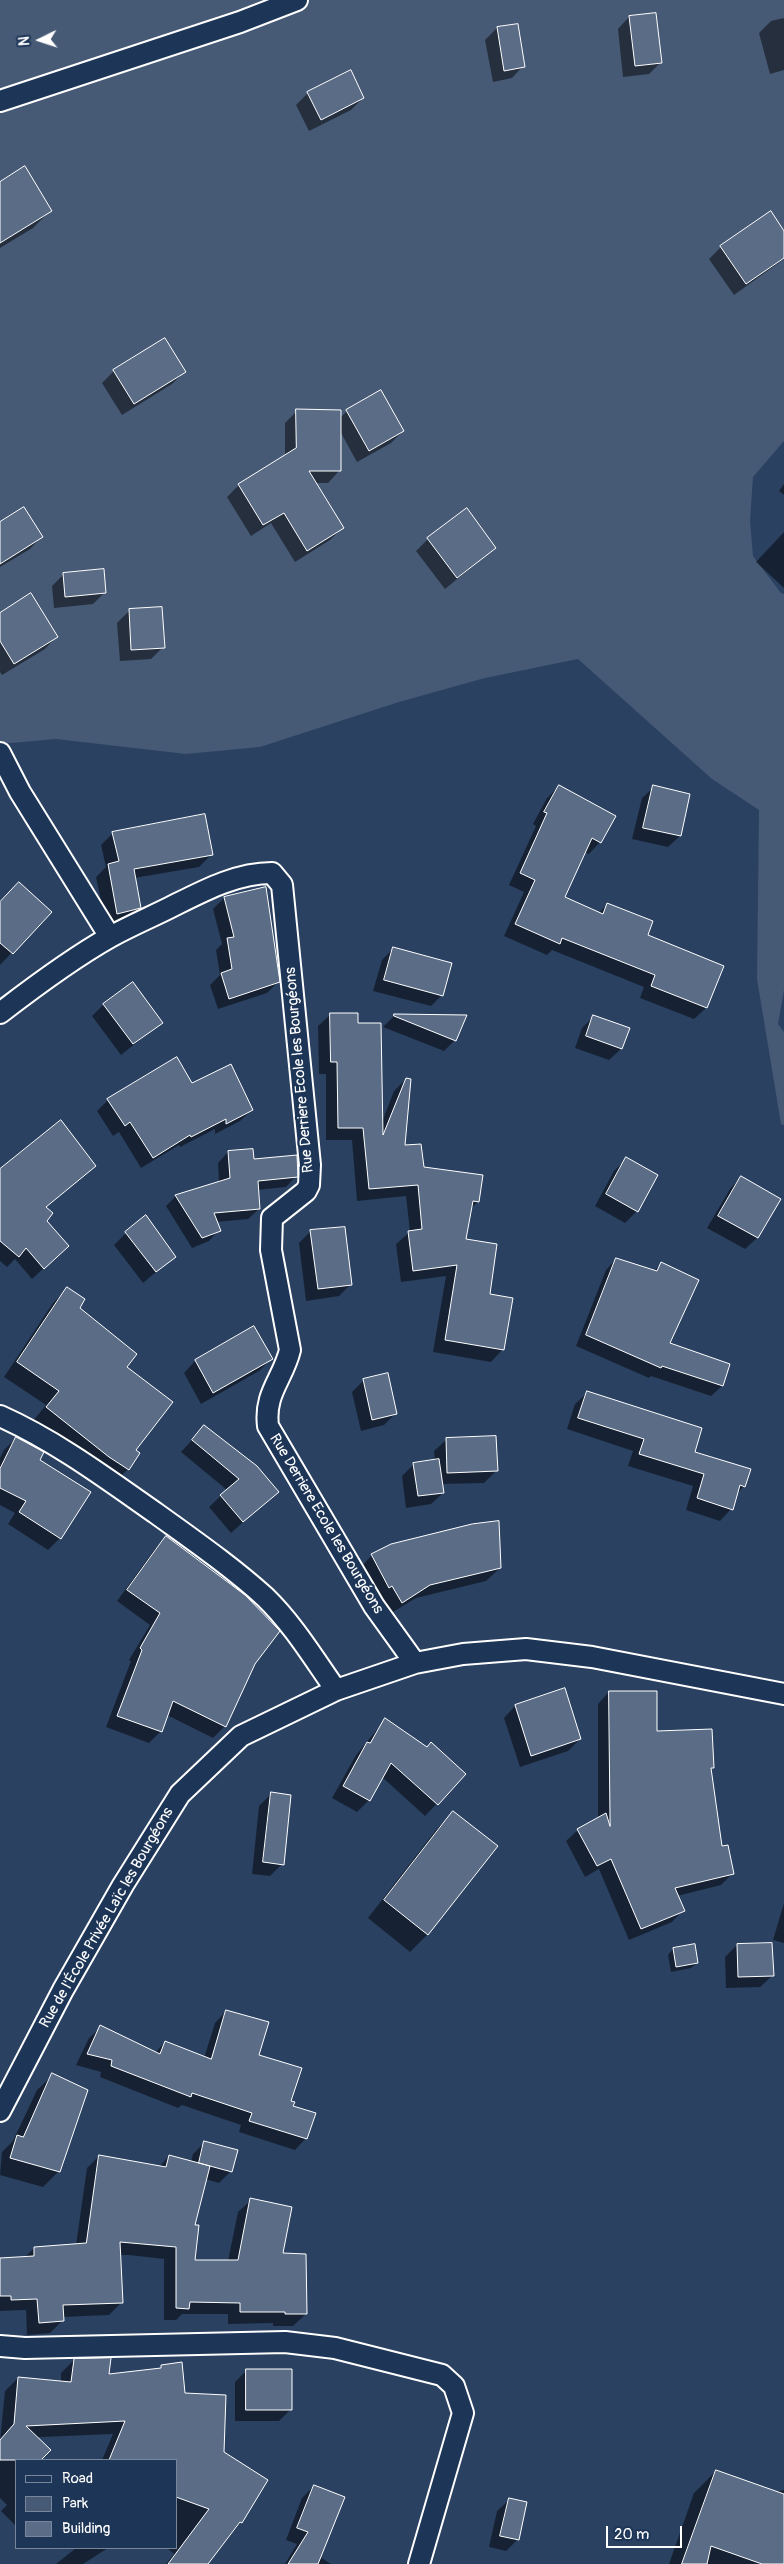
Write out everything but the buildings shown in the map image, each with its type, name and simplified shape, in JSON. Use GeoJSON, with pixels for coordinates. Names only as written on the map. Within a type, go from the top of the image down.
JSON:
{"type":"FeatureCollection","features":[{"type":"Feature","properties":{"kind":"street"},"geometry":{"type":"LineString","coordinates":[[0,101],[240,22],[297,0]]}},
{"type":"Feature","properties":{"kind":"street"},"geometry":{"type":"LineString","coordinates":[[0,753],[20,792],[110,937]]}},
{"type":"Feature","properties":{"kind":"street","name":"Rue Derriere Ecole les Bourgéons"},"geometry":{"type":"LineString","coordinates":[[0,1013],[40,982],[110,937],[201,892],[240,876],[272,873],[282,885],[310,1166],[309,1185],[306,1191],[272,1218],[271,1250],[290,1350],[287,1364],[268,1402],[268,1426],[374,1606],[415,1664]]}},
{"type":"Feature","properties":{"kind":"street"},"geometry":{"type":"LineString","coordinates":[[0,1416],[19,1424],[104,1477],[192,1540],[265,1597],[291,1626],[336,1690]]}},
{"type":"Feature","properties":{"kind":"street","name":"Rue de l'École Privée Laïc les Bourgéons"},"geometry":{"type":"LineString","coordinates":[[0,2112],[62,1990],[123,1885],[180,1794],[241,1736],[336,1690],[415,1664],[464,1654],[526,1649],[592,1656],[784,1694]]}},
{"type":"Feature","properties":{"kind":"street"},"geometry":{"type":"LineString","coordinates":[[0,2346],[34,2348],[285,2342],[336,2348],[442,2375],[454,2386],[463,2413],[419,2564]]}},
{"type":"Feature","properties":{"kind":"green space"},"geometry":{"type":"Polygon","coordinates":[[[0,0],[784,0],[784,441],[753,477],[750,521],[753,556],[781,593],[784,594],[784,990],[778,1024],[784,1032],[784,1125],[781,1124],[757,979],[759,810],[712,779],[578,659],[485,678],[399,702],[260,747],[186,754],[56,739],[0,744],[0,0]]]}}]}
